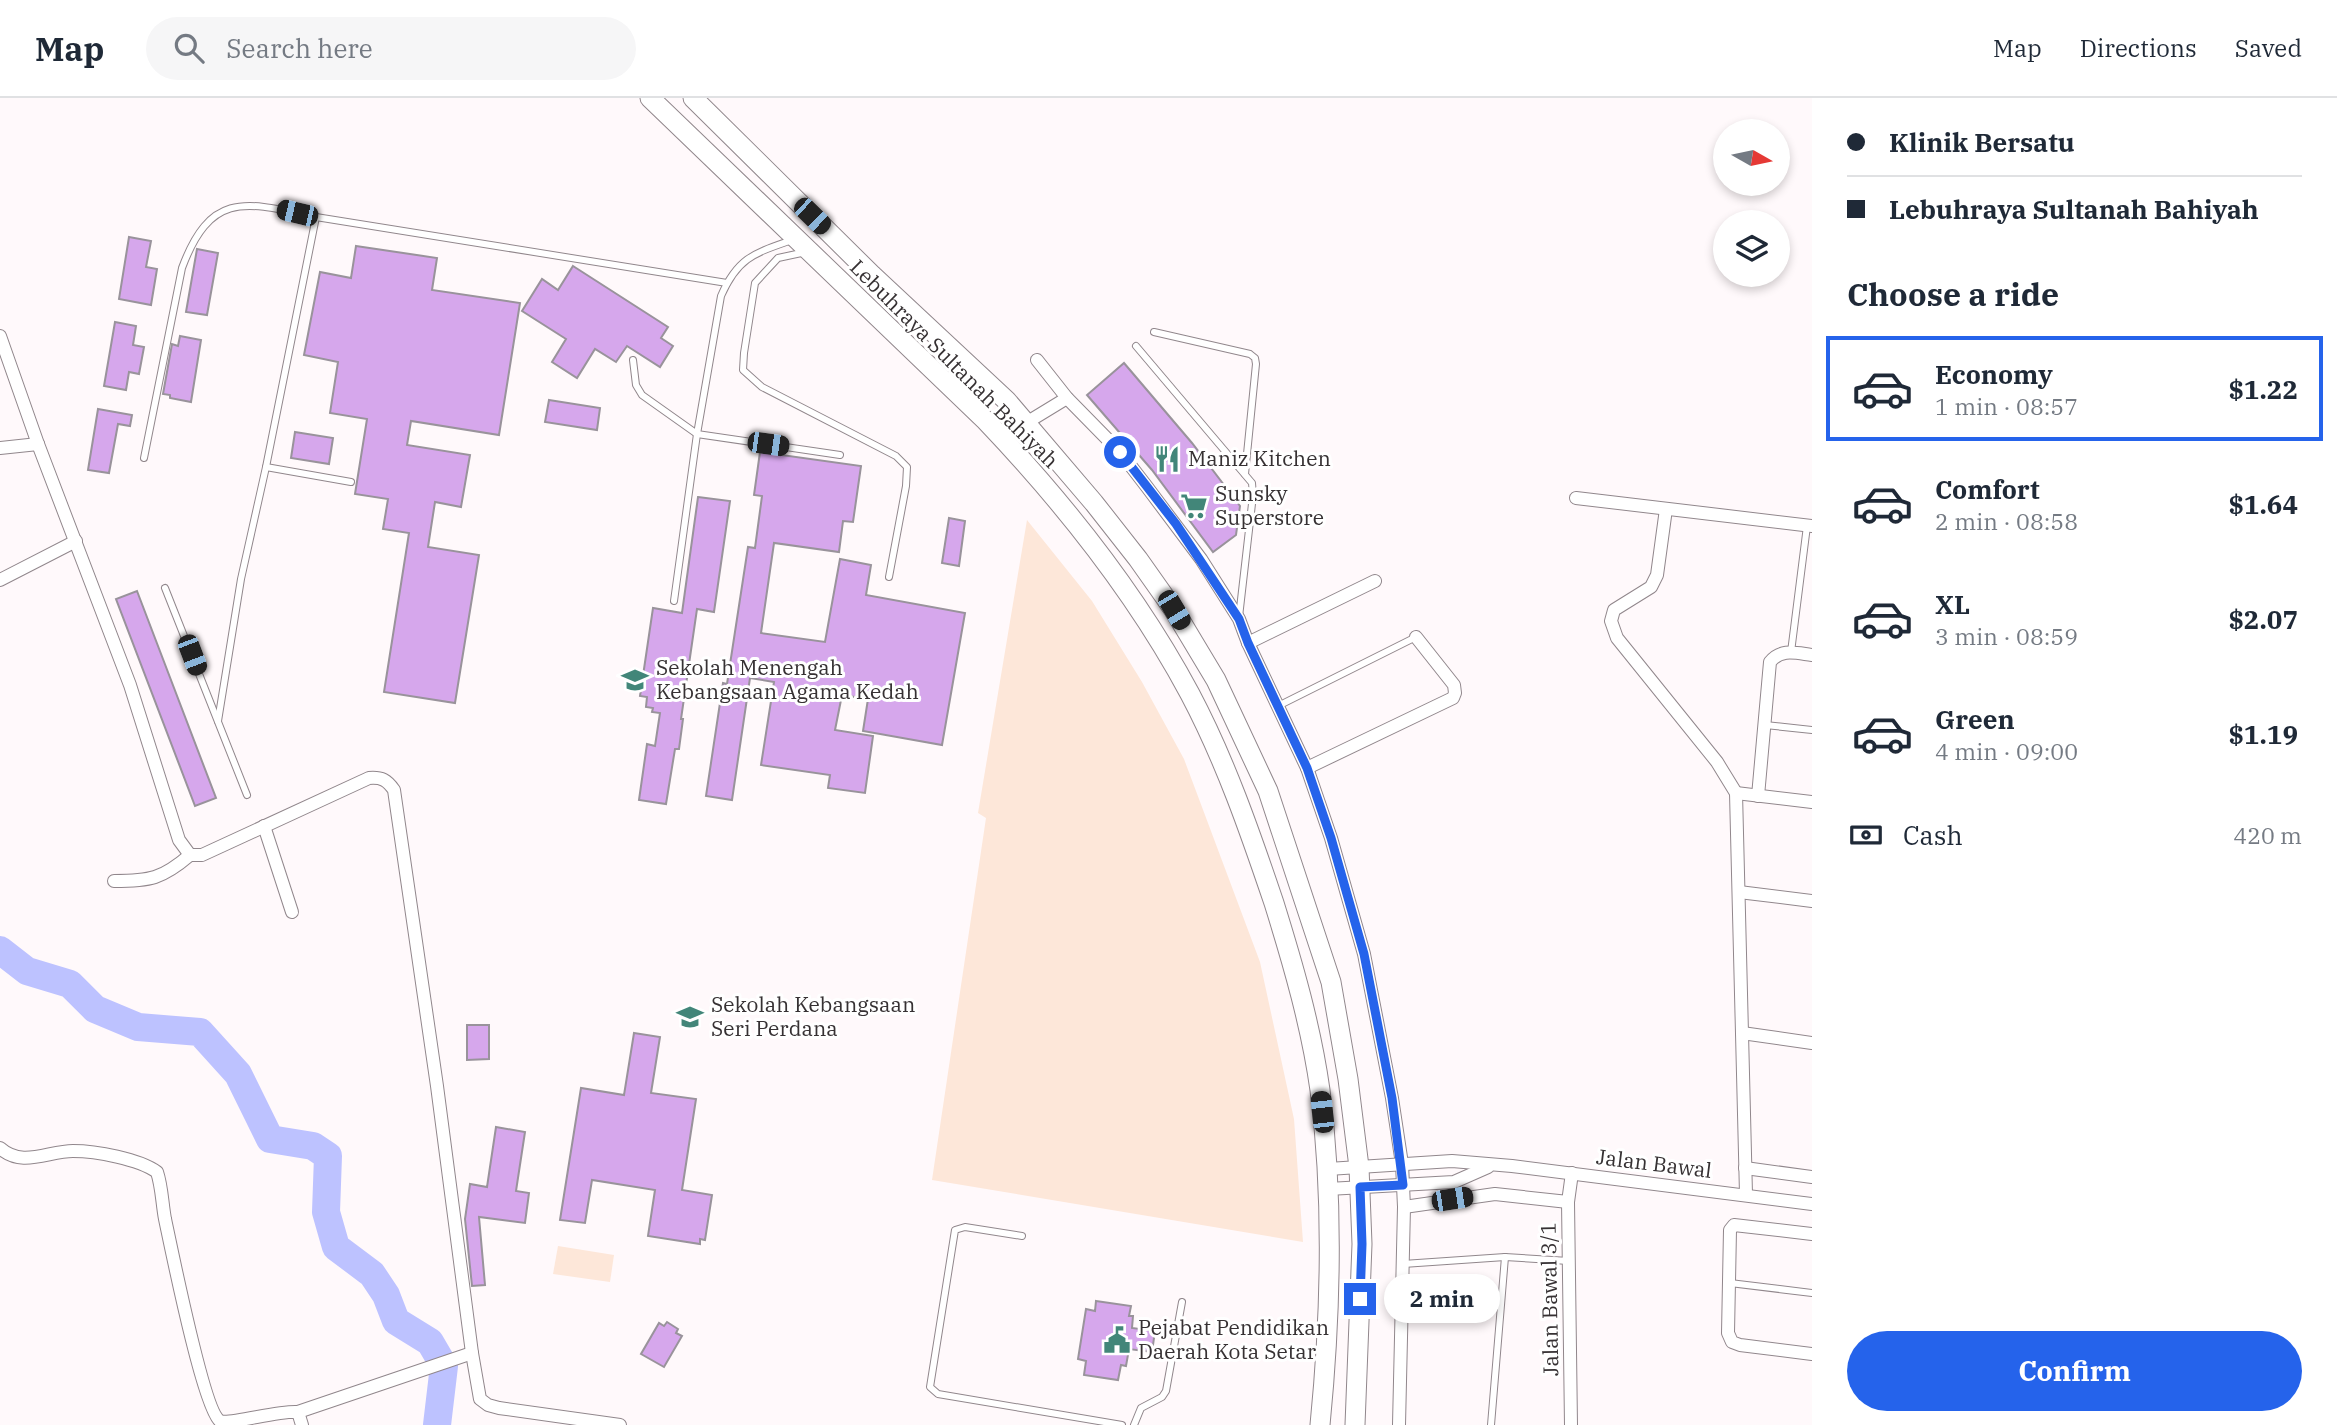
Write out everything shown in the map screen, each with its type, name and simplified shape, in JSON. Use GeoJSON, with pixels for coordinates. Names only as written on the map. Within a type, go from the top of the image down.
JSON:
{"type":"FeatureCollection","features":[{"type":"Feature","properties":{"kind":"main road","name":"Lebuhraya Sultanah Bahiyah"},"geometry":{"type":"LineString","coordinates":[[650,98],[986,421],[1074,520],[1150,626],[1190,694],[1241,807],[1288,946],[1319,1087],[1328,1169],[1330,1294],[1328,1352],[1320,1425]]}},
{"type":"Feature","properties":{"kind":"main road","name":"Lebuhraya Sultanah Bahiyah"},"geometry":{"type":"LineString","coordinates":[[693,98],[872,275],[1007,401],[1094,503],[1174,610],[1216,680],[1243,734],[1268,791],[1331,982],[1348,1079],[1359,1167],[1362,1244],[1355,1425]]}},
{"type":"Feature","properties":{"kind":"street"},"geometry":{"type":"LineString","coordinates":[[0,336],[130,685],[180,840],[190,855]]}},
{"type":"Feature","properties":{"kind":"street"},"geometry":{"type":"LineString","coordinates":[[1037,360],[1067,398],[1120,452],[1201,559],[1239,619],[1307,768],[1331,838],[1364,954],[1402,1164],[1404,1206],[1399,1425]]}},
{"type":"Feature","properties":{"kind":"street"},"geometry":{"type":"LineString","coordinates":[[1026,423],[1067,398]]}},
{"type":"Feature","properties":{"kind":"street"},"geometry":{"type":"LineString","coordinates":[[0,448],[38,444]]}},
{"type":"Feature","properties":{"kind":"street"},"geometry":{"type":"LineString","coordinates":[[1576,498],[1810,526]]}},
{"type":"Feature","properties":{"kind":"street"},"geometry":{"type":"LineString","coordinates":[[1666,509],[1657,575],[1651,587],[1614,610],[1611,621],[1617,638],[1717,762],[1736,793],[1746,1194]]}},
{"type":"Feature","properties":{"kind":"street"},"geometry":{"type":"LineString","coordinates":[[0,580],[76,541]]}},
{"type":"Feature","properties":{"kind":"street"},"geometry":{"type":"LineString","coordinates":[[1248,643],[1375,581]]}},
{"type":"Feature","properties":{"kind":"street"},"geometry":{"type":"LineString","coordinates":[[1307,768],[1453,698],[1454,685],[1416,637]]}},
{"type":"Feature","properties":{"kind":"street"},"geometry":{"type":"LineString","coordinates":[[1758,796],[1770,663],[1783,652],[1812,655]]}},
{"type":"Feature","properties":{"kind":"street"},"geometry":{"type":"LineString","coordinates":[[114,881],[148,881],[173,870],[190,855],[202,855],[369,778],[378,777],[388,781],[394,790],[480,1399],[499,1408],[597,1424],[620,1425]]}},
{"type":"Feature","properties":{"kind":"street"},"geometry":{"type":"LineString","coordinates":[[1736,793],[1812,802]]}},
{"type":"Feature","properties":{"kind":"street"},"geometry":{"type":"LineString","coordinates":[[264,826],[292,912]]}},
{"type":"Feature","properties":{"kind":"street"},"geometry":{"type":"LineString","coordinates":[[1739,892],[1812,901]]}},
{"type":"Feature","properties":{"kind":"street"},"geometry":{"type":"LineString","coordinates":[[1742,1033],[1812,1043]]}},
{"type":"Feature","properties":{"kind":"street"},"geometry":{"type":"LineString","coordinates":[[0,1148],[10,1156],[21,1158],[69,1151],[97,1153],[148,1165],[157,1171],[196,1356],[206,1394],[220,1421],[231,1424],[267,1414],[298,1412],[472,1353]]}},
{"type":"Feature","properties":{"kind":"street","name":"Jalan Bawal"},"geometry":{"type":"LineString","coordinates":[[1328,1169],[1452,1161],[1572,1173],[1812,1204]]}},
{"type":"Feature","properties":{"kind":"street","name":"Jalan Bawal"},"geometry":{"type":"LineString","coordinates":[[1328,1189],[1454,1182],[1492,1165]]}},
{"type":"Feature","properties":{"kind":"street"},"geometry":{"type":"LineString","coordinates":[[1745,1168],[1812,1177]]}},
{"type":"Feature","properties":{"kind":"street","name":"Jalan Bawal 3/1"},"geometry":{"type":"LineString","coordinates":[[1571,1425],[1568,1202],[1572,1173]]}},
{"type":"Feature","properties":{"kind":"street"},"geometry":{"type":"LineString","coordinates":[[1404,1206],[1495,1194],[1568,1202]]}},
{"type":"Feature","properties":{"kind":"street"},"geometry":{"type":"LineString","coordinates":[[1812,1234],[1734,1225],[1730,1230],[1728,1333],[1732,1342],[1740,1345],[1812,1354]]}},
{"type":"Feature","properties":{"kind":"street"},"geometry":{"type":"LineString","coordinates":[[298,1412],[302,1425]]}},
{"type":"Feature","properties":{"kind":"lane"},"geometry":{"type":"LineString","coordinates":[[144,458],[181,268],[196,235],[205,223],[232,208],[248,204],[727,283]]}},
{"type":"Feature","properties":{"kind":"lane"},"geometry":{"type":"LineString","coordinates":[[218,721],[241,579],[316,217]]}},
{"type":"Feature","properties":{"kind":"lane"},"geometry":{"type":"LineString","coordinates":[[674,601],[715,321],[727,283],[752,254],[802,245]]}},
{"type":"Feature","properties":{"kind":"lane"},"geometry":{"type":"LineString","coordinates":[[802,245],[778,258],[755,284],[743,370],[762,387],[896,456],[908,467],[889,577]]}},
{"type":"Feature","properties":{"kind":"lane"},"geometry":{"type":"LineString","coordinates":[[1154,332],[1250,354],[1255,358],[1245,474]]}},
{"type":"Feature","properties":{"kind":"lane"},"geometry":{"type":"LineString","coordinates":[[1136,346],[1252,483],[1253,495],[1239,619]]}},
{"type":"Feature","properties":{"kind":"lane"},"geometry":{"type":"LineString","coordinates":[[633,360],[636,385],[642,395],[697,434],[840,455]]}},
{"type":"Feature","properties":{"kind":"lane"},"geometry":{"type":"LineString","coordinates":[[266,467],[351,482]]}},
{"type":"Feature","properties":{"kind":"lane"},"geometry":{"type":"LineString","coordinates":[[1791,653],[1810,526]]}},
{"type":"Feature","properties":{"kind":"lane"},"geometry":{"type":"LineString","coordinates":[[166,588],[247,795]]}},
{"type":"Feature","properties":{"kind":"lane"},"geometry":{"type":"LineString","coordinates":[[1278,706],[1416,637]]}},
{"type":"Feature","properties":{"kind":"lane"},"geometry":{"type":"LineString","coordinates":[[1765,724],[1812,730]]}},
{"type":"Feature","properties":{"kind":"lane"},"geometry":{"type":"LineString","coordinates":[[1022,1236],[965,1227],[955,1230],[930,1387],[938,1394],[1122,1425]]}},
{"type":"Feature","properties":{"kind":"lane"},"geometry":{"type":"LineString","coordinates":[[1402,1264],[1505,1257],[1569,1261]]}},
{"type":"Feature","properties":{"kind":"lane"},"geometry":{"type":"LineString","coordinates":[[1491,1425],[1505,1257]]}},
{"type":"Feature","properties":{"kind":"lane"},"geometry":{"type":"LineString","coordinates":[[1730,1283],[1812,1293]]}},
{"type":"Feature","properties":{"kind":"lane"},"geometry":{"type":"LineString","coordinates":[[1134,1425],[1140,1408],[1162,1397],[1166,1391],[1181,1302]]}},
{"type":"Feature","properties":{"kind":"shaded area"},"geometry":{"type":"Polygon","coordinates":[[[1027,520],[1092,601],[1142,682],[1184,759],[1260,962],[1294,1119],[1303,1242],[932,1180],[986,818],[978,813],[1027,520]]]}},
{"type":"Feature","properties":{"kind":"shaded area"},"geometry":{"type":"Polygon","coordinates":[[[558,1246],[614,1255],[610,1282],[553,1274],[558,1246]]]}},
{"type":"Feature","properties":{"kind":"building"},"geometry":{"type":"Polygon","coordinates":[[[129,237],[151,241],[146,267],[157,269],[151,305],[119,299],[129,237]]]}},
{"type":"Feature","properties":{"kind":"building"},"geometry":{"type":"Polygon","coordinates":[[[356,246],[437,258],[432,290],[520,303],[499,435],[411,421],[407,445],[470,455],[461,507],[435,502],[428,547],[479,555],[455,703],[384,692],[409,533],[383,529],[388,499],[355,494],[367,419],[330,413],[338,362],[304,355],[320,272],[351,278],[356,246]]]}},
{"type":"Feature","properties":{"kind":"building"},"geometry":{"type":"Polygon","coordinates":[[[197,249],[218,253],[207,315],[186,312],[197,249]]]}},
{"type":"Feature","properties":{"kind":"building"},"geometry":{"type":"Polygon","coordinates":[[[573,266],[668,327],[661,338],[673,346],[660,367],[627,346],[616,362],[595,349],[577,378],[552,362],[566,339],[522,311],[542,279],[558,290],[573,266]]]}},
{"type":"Feature","properties":{"kind":"building"},"geometry":{"type":"Polygon","coordinates":[[[115,322],[136,326],[133,345],[144,347],[139,374],[129,372],[126,390],[104,386],[115,322]]]}},
{"type":"Feature","properties":{"kind":"building"},"geometry":{"type":"Polygon","coordinates":[[[180,336],[201,340],[191,402],[163,394],[172,344],[178,346],[180,336]]]}},
{"type":"Feature","properties":{"kind":"building"},"geometry":{"type":"Polygon","coordinates":[[[1124,363],[1192,443],[1240,506],[1236,535],[1213,552],[1152,470],[1087,395],[1124,363]]]}},
{"type":"Feature","properties":{"kind":"building"},"geometry":{"type":"Polygon","coordinates":[[[549,400],[600,408],[597,430],[545,422],[549,400]]]}},
{"type":"Feature","properties":{"kind":"building"},"geometry":{"type":"Polygon","coordinates":[[[98,409],[132,415],[130,426],[118,424],[109,473],[88,470],[98,409]]]}},
{"type":"Feature","properties":{"kind":"building"},"geometry":{"type":"Polygon","coordinates":[[[295,432],[333,438],[329,464],[291,458],[295,432]]]}},
{"type":"Feature","properties":{"kind":"building"},"geometry":{"type":"Polygon","coordinates":[[[760,452],[861,466],[853,522],[843,521],[839,552],[774,543],[761,633],[825,642],[840,559],[871,565],[866,595],[965,613],[942,745],[863,731],[868,699],[842,695],[835,730],[873,736],[865,793],[828,788],[830,775],[761,765],[774,682],[750,678],[732,800],[706,796],[748,547],[755,548],[762,496],[754,495],[760,452]]]}},
{"type":"Feature","properties":{"kind":"building"},"geometry":{"type":"Polygon","coordinates":[[[698,497],[730,501],[714,612],[697,609],[679,749],[675,749],[666,804],[639,800],[647,744],[655,746],[660,713],[652,712],[653,708],[646,707],[647,697],[640,696],[653,608],[682,613],[698,497]]]}},
{"type":"Feature","properties":{"kind":"building"},"geometry":{"type":"Polygon","coordinates":[[[949,518],[965,521],[959,566],[942,563],[949,518]]]}},
{"type":"Feature","properties":{"kind":"building"},"geometry":{"type":"Polygon","coordinates":[[[137,591],[216,798],[195,806],[116,599],[137,591]]]}},
{"type":"Feature","properties":{"kind":"building"},"geometry":{"type":"Polygon","coordinates":[[[467,1025],[489,1025],[489,1059],[467,1060],[467,1025]]]}},
{"type":"Feature","properties":{"kind":"building"},"geometry":{"type":"Polygon","coordinates":[[[634,1033],[660,1037],[651,1093],[696,1099],[682,1190],[712,1195],[705,1240],[700,1239],[700,1244],[648,1236],[655,1190],[592,1180],[585,1223],[560,1220],[581,1088],[624,1095],[634,1033]]]}},
{"type":"Feature","properties":{"kind":"building"},"geometry":{"type":"Polygon","coordinates":[[[496,1127],[525,1132],[516,1191],[529,1193],[525,1223],[479,1217],[485,1285],[472,1286],[465,1219],[470,1184],[487,1187],[496,1127]]]}},
{"type":"Feature","properties":{"kind":"building","name":"Pejabat Pendidikan Daerah Kota Setar"},"geometry":{"type":"Polygon","coordinates":[[[1096,1301],[1131,1306],[1129,1316],[1133,1316],[1132,1328],[1155,1331],[1152,1352],[1129,1349],[1126,1366],[1121,1365],[1118,1380],[1084,1375],[1086,1361],[1078,1359],[1086,1309],[1095,1311],[1096,1301]]]}},
{"type":"Feature","properties":{"kind":"building"},"geometry":{"type":"Polygon","coordinates":[[[667,1322],[678,1329],[676,1333],[682,1336],[664,1367],[641,1354],[659,1323],[664,1326],[667,1322]]]}},
{"type":"Feature","properties":{"kind":"waterway"},"geometry":{"type":"LineString","coordinates":[[0,950],[27,971],[70,984],[95,1009],[138,1027],[200,1032],[238,1074],[270,1139],[313,1146],[328,1156],[326,1212],[336,1247],[372,1274],[386,1295],[396,1321],[430,1342],[444,1366],[437,1425]]}},
{"type":"Feature","properties":{"kind":"place","name":"Maniz Kitchen"},"geometry":{"type":"Point","coordinates":[1167,459]}},
{"type":"Feature","properties":{"kind":"place","name":"Sunsky Superstore"},"geometry":{"type":"Point","coordinates":[1194,506]}},
{"type":"Feature","properties":{"kind":"place","name":"Sekolah Menengah Kebangsaan Agama Kedah"},"geometry":{"type":"Point","coordinates":[635,680]}},
{"type":"Feature","properties":{"kind":"place","name":"Sekolah Kebangsaan Seri Perdana"},"geometry":{"type":"Point","coordinates":[690,1017]}},
{"type":"Feature","properties":{"kind":"place","name":"Pejabat Pendidikan Daerah Kota Setar"},"geometry":{"type":"Point","coordinates":[1117,1340]}},
{"type":"Feature","properties":{"kind":"route"},"geometry":{"type":"LineString","coordinates":[[1120,452],[1201,559],[1239,619],[1307,768],[1338,861],[1364,954],[1402,1164],[1403,1185],[1360,1187],[1360,1299]]}}]}
